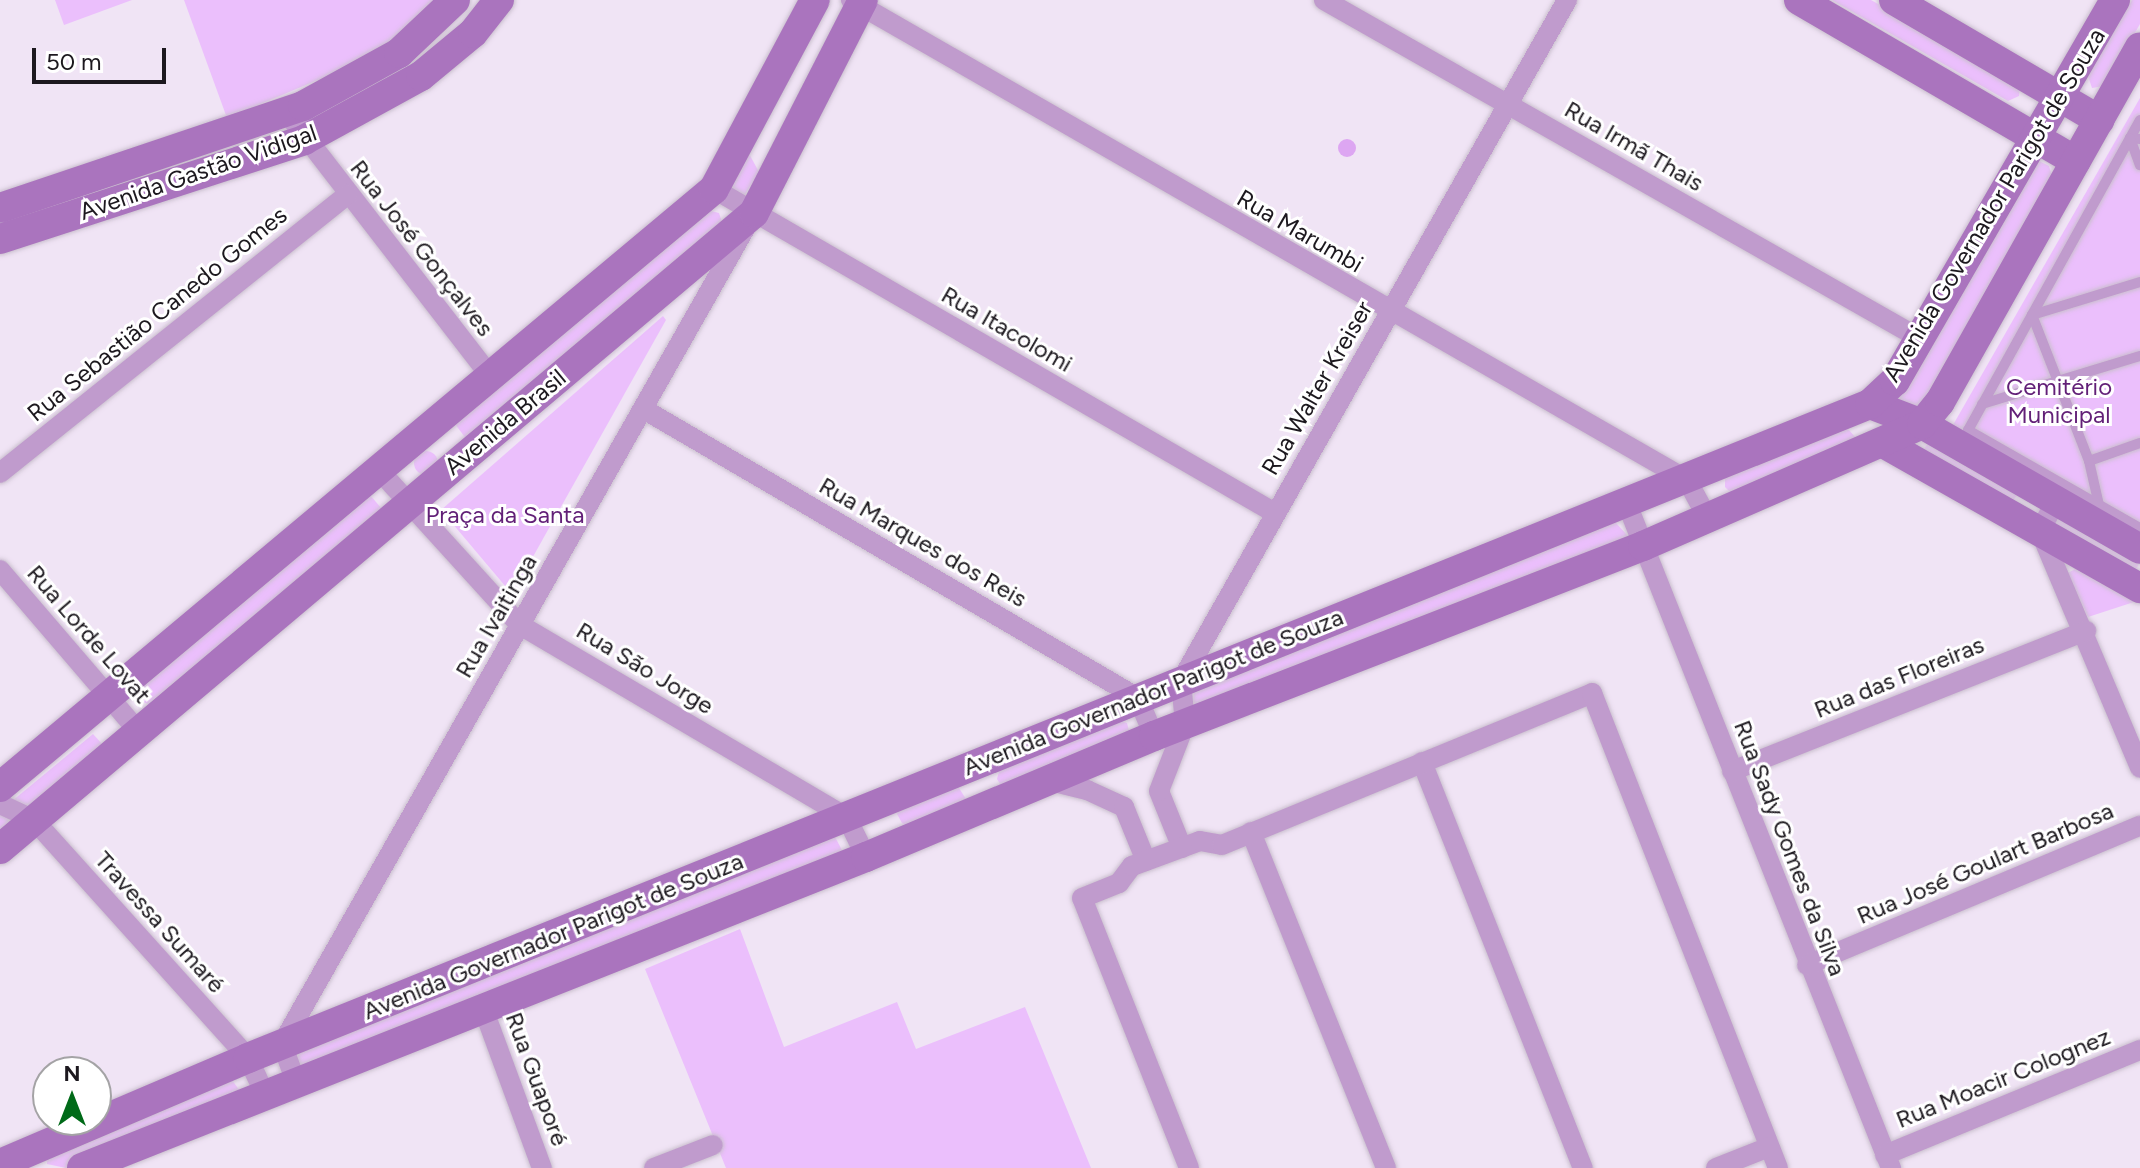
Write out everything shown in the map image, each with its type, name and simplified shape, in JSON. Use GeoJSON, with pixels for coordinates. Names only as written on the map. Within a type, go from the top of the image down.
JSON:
{"type":"FeatureCollection","features":[{"type":"Feature","properties":{"kind":"street","name":"Avenida Gastão Vidigal"},"geometry":{"type":"LineString","coordinates":[[0,208],[287,113],[399,53],[455,0]]}},
{"type":"Feature","properties":{"kind":"street","name":"Avenida Gastão Vidigal"},"geometry":{"type":"LineString","coordinates":[[0,239],[304,140],[421,76],[473,33],[499,0]]}},
{"type":"Feature","properties":{"kind":"street","name":"Avenida Brasil"},"geometry":{"type":"LineString","coordinates":[[0,787],[377,468],[714,189],[815,0]]}},
{"type":"Feature","properties":{"kind":"street","name":"Rua Irmã Thais"},"geometry":{"type":"LineString","coordinates":[[1324,0],[1919,338]]}},
{"type":"Feature","properties":{"kind":"street","name":"Rua Walter Kreiser"},"geometry":{"type":"LineString","coordinates":[[1181,681],[1567,0]]}},
{"type":"Feature","properties":{"kind":"street"},"geometry":{"type":"LineString","coordinates":[[1799,0],[2076,161]]}},
{"type":"Feature","properties":{"kind":"street"},"geometry":{"type":"LineString","coordinates":[[1894,0],[2099,120]]}},
{"type":"Feature","properties":{"kind":"street","name":"Avenida Governador Parigot de Souza"},"geometry":{"type":"LineString","coordinates":[[8,1157],[1870,404],[1895,381],[2115,0]]}},
{"type":"Feature","properties":{"kind":"street","name":"Avenida Brasil"},"geometry":{"type":"LineString","coordinates":[[0,849],[754,213],[858,2]]}},
{"type":"Feature","properties":{"kind":"street","name":"Rua Marumbi"},"geometry":{"type":"LineString","coordinates":[[858,2],[1390,314],[1687,480]]}},
{"type":"Feature","properties":{"kind":"street","name":"Avenida Governador Parigot de Souza"},"geometry":{"type":"LineString","coordinates":[[82,1168],[866,857],[1154,736],[1643,546],[1885,444],[1922,424],[1940,402],[2140,47]]}},
{"type":"Feature","properties":{"kind":"street","name":"Rua José Gonçalves"},"geometry":{"type":"LineString","coordinates":[[287,113],[304,140],[490,376]]}},
{"type":"Feature","properties":{"kind":"street","name":"Rua Itacolomi"},"geometry":{"type":"LineString","coordinates":[[714,189],[1275,513]]}},
{"type":"Feature","properties":{"kind":"street","name":"Rua Sebastião Canedo Gomes"},"geometry":{"type":"LineString","coordinates":[[0,473],[347,195]]}},
{"type":"Feature","properties":{"kind":"street","name":"Rua Ivaitinga"},"geometry":{"type":"LineString","coordinates":[[282,1044],[645,410],[754,213]]}},
{"type":"Feature","properties":{"kind":"street"},"geometry":{"type":"LineString","coordinates":[[1870,404],[1922,424],[2140,549]]}},
{"type":"Feature","properties":{"kind":"street"},"geometry":{"type":"LineString","coordinates":[[448,409],[443,435],[455,448],[468,452]]}},
{"type":"Feature","properties":{"kind":"street","name":"Rua Marques dos Reis"},"geometry":{"type":"LineString","coordinates":[[645,410],[1138,698]]}},
{"type":"Feature","properties":{"kind":"street"},"geometry":{"type":"LineString","coordinates":[[1885,444],[2140,588]]}},
{"type":"Feature","properties":{"kind":"street","name":"Rua São Jorge"},"geometry":{"type":"LineString","coordinates":[[377,468],[407,505],[520,625],[847,818]]}},
{"type":"Feature","properties":{"kind":"street"},"geometry":{"type":"LineString","coordinates":[[1687,480],[1708,519]]}},
{"type":"Feature","properties":{"kind":"street"},"geometry":{"type":"LineString","coordinates":[[2040,531],[2055,502]]}},
{"type":"Feature","properties":{"kind":"street","name":"Rua Sady Gomes da Silva"},"geometry":{"type":"LineString","coordinates":[[1627,504],[1807,965],[1888,1162]]}},
{"type":"Feature","properties":{"kind":"street"},"geometry":{"type":"LineString","coordinates":[[2040,531],[2086,631],[2140,768]]}},
{"type":"Feature","properties":{"kind":"street","name":"Rua Lorde Lovat"},"geometry":{"type":"LineString","coordinates":[[0,570],[138,731]]}},
{"type":"Feature","properties":{"kind":"street","name":"Rua das Floreiras"},"geometry":{"type":"LineString","coordinates":[[1732,771],[2086,631]]}},
{"type":"Feature","properties":{"kind":"street"},"geometry":{"type":"LineString","coordinates":[[1181,681],[1185,724],[1159,791],[1182,848]]}},
{"type":"Feature","properties":{"kind":"street"},"geometry":{"type":"LineString","coordinates":[[1189,1168],[1082,898],[1119,883],[1132,866],[1200,841],[1222,845],[1592,693],[1778,1168]]}},
{"type":"Feature","properties":{"kind":"street"},"geometry":{"type":"LineString","coordinates":[[1138,698],[1154,736]]}},
{"type":"Feature","properties":{"kind":"street"},"geometry":{"type":"LineString","coordinates":[[1422,762],[1583,1168]]}},
{"type":"Feature","properties":{"kind":"street"},"geometry":{"type":"LineString","coordinates":[[1046,780],[1087,790],[1124,807],[1146,861]]}},
{"type":"Feature","properties":{"kind":"street"},"geometry":{"type":"LineString","coordinates":[[0,804],[34,820]]}},
{"type":"Feature","properties":{"kind":"street"},"geometry":{"type":"LineString","coordinates":[[847,818],[866,857]]}},
{"type":"Feature","properties":{"kind":"street","name":"Travessa Sumaré"},"geometry":{"type":"LineString","coordinates":[[34,820],[248,1058],[265,1094]]}},
{"type":"Feature","properties":{"kind":"street","name":"Rua José Goulart Barbosa"},"geometry":{"type":"LineString","coordinates":[[1807,965],[2140,826]]}},
{"type":"Feature","properties":{"kind":"street"},"geometry":{"type":"LineString","coordinates":[[1251,832],[1386,1168]]}},
{"type":"Feature","properties":{"kind":"street","name":"Rua Guaporé"},"geometry":{"type":"LineString","coordinates":[[483,1008],[542,1168]]}},
{"type":"Feature","properties":{"kind":"street"},"geometry":{"type":"LineString","coordinates":[[282,1044],[296,1082]]}},
{"type":"Feature","properties":{"kind":"street","name":"Rua Moacir Colognez"},"geometry":{"type":"LineString","coordinates":[[1888,1162],[2140,1050]]}},
{"type":"Feature","properties":{"kind":"street"},"geometry":{"type":"LineString","coordinates":[[654,1168],[713,1145]]}},
{"type":"Feature","properties":{"kind":"street"},"geometry":{"type":"LineString","coordinates":[[1716,1168],[1769,1147]]}},
{"type":"Feature","properties":{"kind":"lane"},"geometry":{"type":"LineString","coordinates":[[2140,120],[2135,139],[1968,430],[2140,528]]}},
{"type":"Feature","properties":{"kind":"lane"},"geometry":{"type":"LineString","coordinates":[[2135,139],[2140,165]]}},
{"type":"Feature","properties":{"kind":"lane"},"geometry":{"type":"LineString","coordinates":[[2032,315],[2140,282]]}},
{"type":"Feature","properties":{"kind":"lane"},"geometry":{"type":"LineString","coordinates":[[2032,315],[2089,461],[2099,505]]}},
{"type":"Feature","properties":{"kind":"lane"},"geometry":{"type":"LineString","coordinates":[[1982,404],[2140,356]]}},
{"type":"Feature","properties":{"kind":"lane"},"geometry":{"type":"LineString","coordinates":[[2089,461],[2140,443]]}},
{"type":"Feature","properties":{"kind":"green space"},"geometry":{"type":"Polygon","coordinates":[[[55,0],[132,0],[64,25],[55,0]]]}},
{"type":"Feature","properties":{"kind":"green space"},"geometry":{"type":"Polygon","coordinates":[[[184,0],[436,0],[391,40],[351,66],[227,118],[184,0]]]}},
{"type":"Feature","properties":{"kind":"green space"},"geometry":{"type":"Polygon","coordinates":[[[1832,0],[1871,0],[2020,84],[2019,96],[2008,101],[1832,0]]]}},
{"type":"Feature","properties":{"kind":"green space"},"geometry":{"type":"Polygon","coordinates":[[[2132,0],[2140,0],[2140,24],[2104,86],[2092,88],[2088,76],[2132,0]]]}},
{"type":"Feature","properties":{"kind":"green space","name":"Cemitério Municipal"},"geometry":{"type":"Polygon","coordinates":[[[2140,98],[2140,537],[1949,432],[2140,98]]]}},
{"type":"Feature","properties":{"kind":"green space"},"geometry":{"type":"Polygon","coordinates":[[[747,150],[759,172],[744,196],[733,196],[730,180],[747,150]]]}},
{"type":"Feature","properties":{"kind":"green space"},"geometry":{"type":"Polygon","coordinates":[[[2037,160],[2049,166],[2052,176],[1918,411],[1898,399],[1899,394],[2037,160]]]}},
{"type":"Feature","properties":{"kind":"green space"},"geometry":{"type":"Polygon","coordinates":[[[707,210],[719,213],[723,225],[467,440],[455,424],[707,210]]]}},
{"type":"Feature","properties":{"kind":"green space","name":"Praça da Santa"},"geometry":{"type":"Polygon","coordinates":[[[663,316],[666,320],[512,594],[441,510],[663,316]]]}},
{"type":"Feature","properties":{"kind":"green space"},"geometry":{"type":"Polygon","coordinates":[[[1848,429],[1857,439],[1733,495],[1725,487],[1725,478],[1848,429]]]}},
{"type":"Feature","properties":{"kind":"green space"},"geometry":{"type":"Polygon","coordinates":[[[1929,441],[2018,492],[2013,502],[1924,451],[1929,441]]]}},
{"type":"Feature","properties":{"kind":"green space"},"geometry":{"type":"Polygon","coordinates":[[[426,451],[435,454],[438,463],[435,472],[426,475],[417,472],[414,463],[417,454],[426,451]]]}},
{"type":"Feature","properties":{"kind":"green space"},"geometry":{"type":"Polygon","coordinates":[[[370,495],[382,509],[148,704],[143,702],[137,691],[370,495]]]}},
{"type":"Feature","properties":{"kind":"green space"},"geometry":{"type":"Polygon","coordinates":[[[2054,513],[2140,562],[2135,571],[2049,522],[2054,513]]]}},
{"type":"Feature","properties":{"kind":"green space"},"geometry":{"type":"Polygon","coordinates":[[[1615,522],[1628,536],[1196,707],[1193,701],[1194,692],[1615,522]]]}},
{"type":"Feature","properties":{"kind":"green space"},"geometry":{"type":"Polygon","coordinates":[[[2077,568],[2134,602],[2088,617],[2068,573],[2077,568]]]}},
{"type":"Feature","properties":{"kind":"green space"},"geometry":{"type":"Polygon","coordinates":[[[1116,719],[1127,723],[1129,731],[1002,787],[997,779],[1000,768],[1116,719]]]}},
{"type":"Feature","properties":{"kind":"green space"},"geometry":{"type":"Polygon","coordinates":[[[93,734],[104,746],[0,835],[0,811],[93,734]]]}},
{"type":"Feature","properties":{"kind":"green space"},"geometry":{"type":"Polygon","coordinates":[[[957,785],[966,799],[910,828],[902,823],[897,814],[900,806],[957,785]]]}},
{"type":"Feature","properties":{"kind":"green space"},"geometry":{"type":"Polygon","coordinates":[[[834,835],[844,854],[304,1071],[297,1060],[300,1049],[834,835]]]}},
{"type":"Feature","properties":{"kind":"green space"},"geometry":{"type":"Polygon","coordinates":[[[740,929],[784,1047],[897,1002],[916,1049],[1025,1007],[1091,1168],[726,1168],[645,969],[740,929]]]}},
{"type":"Feature","properties":{"kind":"green space"},"geometry":{"type":"Polygon","coordinates":[[[232,1080],[240,1091],[237,1099],[66,1168],[47,1164],[47,1158],[99,1136],[112,1136],[112,1131],[232,1080]]]}},
{"type":"Feature","properties":{"kind":"shaded area"},"geometry":{"type":"Polygon","coordinates":[[[1347,139],[1356,148],[1347,157],[1338,148],[1347,139]]]}}]}
